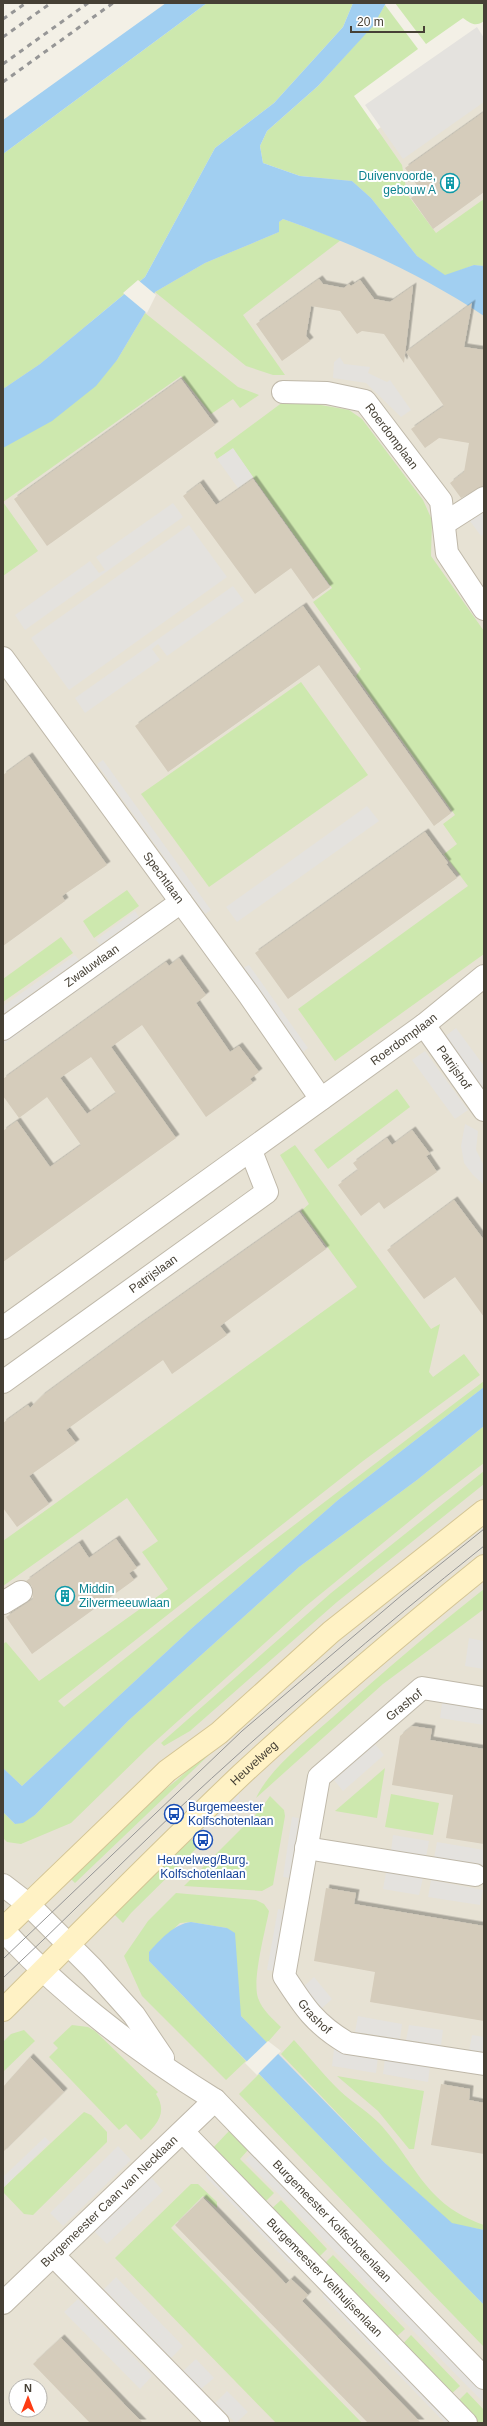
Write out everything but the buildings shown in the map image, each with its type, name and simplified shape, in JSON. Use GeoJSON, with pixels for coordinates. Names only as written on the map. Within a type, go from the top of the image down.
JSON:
{"type":"FeatureCollection","features":[{"type":"Feature","properties":{"kind":"main road"},"geometry":{"type":"LineString","coordinates":[[3,1930],[167,1771],[219,1733],[331,1632],[484,1511]]}},
{"type":"Feature","properties":{"kind":"main road","name":"Heuvelweg"},"geometry":{"type":"LineString","coordinates":[[3,2010],[41,1969],[68,1945],[242,1774],[417,1620],[484,1566]]}},
{"type":"Feature","properties":{"kind":"street","name":"Roerdomplaan"},"geometry":{"type":"LineString","coordinates":[[283,392],[327,392],[365,401],[440,501],[445,523],[447,553],[477,585],[484,609]]}},
{"type":"Feature","properties":{"kind":"street"},"geometry":{"type":"LineString","coordinates":[[445,523],[484,498]]}},
{"type":"Feature","properties":{"kind":"street","name":"Spechtlaan"},"geometry":{"type":"LineString","coordinates":[[7,672],[181,902],[321,1098]]}},
{"type":"Feature","properties":{"kind":"street","name":"Zwaluwlaan"},"geometry":{"type":"LineString","coordinates":[[3,1029],[181,902]]}},
{"type":"Feature","properties":{"kind":"street","name":"Roerdomplaan"},"geometry":{"type":"LineString","coordinates":[[321,1098],[424,1025],[484,976]]}},
{"type":"Feature","properties":{"kind":"street","name":"Patrijshof"},"geometry":{"type":"LineString","coordinates":[[424,1025],[484,1110]]}},
{"type":"Feature","properties":{"kind":"street"},"geometry":{"type":"LineString","coordinates":[[3,1328],[251,1151],[321,1098]]}},
{"type":"Feature","properties":{"kind":"street","name":"Patrijslaan"},"geometry":{"type":"LineString","coordinates":[[3,1382],[267,1192],[251,1151]]}},
{"type":"Feature","properties":{"kind":"street","name":"Grashof"},"geometry":{"type":"LineString","coordinates":[[484,1698],[422,1688],[319,1777],[284,1976],[306,2011],[329,2032],[347,2043],[484,2064]]}},
{"type":"Feature","properties":{"kind":"street"},"geometry":{"type":"LineString","coordinates":[[306,1848],[475,1875]]}},
{"type":"Feature","properties":{"kind":"street","name":"Burgemeester Kolfschotenlaan"},"geometry":{"type":"LineString","coordinates":[[3,1885],[29,1905],[134,2015],[173,2074]]}},
{"type":"Feature","properties":{"kind":"street","name":"Burgemeester Kolfschotenlaan"},"geometry":{"type":"LineString","coordinates":[[3,1930],[41,1969],[173,2074],[215,2100],[484,2378]]}},
{"type":"Feature","properties":{"kind":"street","name":"Burgemeester Caan van Necklaan"},"geometry":{"type":"LineString","coordinates":[[3,2303],[215,2100]]}},
{"type":"Feature","properties":{"kind":"street","name":"Burgemeester Velthuijsenlaan"},"geometry":{"type":"LineString","coordinates":[[183,2132],[466,2423]]}},
{"type":"Feature","properties":{"kind":"street"},"geometry":{"type":"LineString","coordinates":[[53,2255],[218,2423]]}},
{"type":"Feature","properties":{"kind":"shaded area"},"geometry":{"type":"Polygon","coordinates":[[[477,27],[484,38],[484,102],[403,159],[365,105],[477,27]]]}},
{"type":"Feature","properties":{"kind":"shaded area"},"geometry":{"type":"Polygon","coordinates":[[[484,52],[484,2423],[3,2423],[3,377],[241,229],[484,52]]]}},
{"type":"Feature","properties":{"kind":"shaded area"},"geometry":{"type":"Polygon","coordinates":[[[340,357],[344,364],[370,367],[368,373],[387,382],[390,380],[411,410],[401,417],[366,383],[333,378],[334,362],[340,357]]]}},
{"type":"Feature","properties":{"kind":"shaded area"},"geometry":{"type":"Polygon","coordinates":[[[233,448],[253,477],[238,488],[217,459],[233,448]]]}},
{"type":"Feature","properties":{"kind":"shaded area"},"geometry":{"type":"Polygon","coordinates":[[[173,503],[183,517],[25,630],[15,615],[90,561],[99,573],[105,570],[96,557],[173,503]]]}},
{"type":"Feature","properties":{"kind":"shaded area"},"geometry":{"type":"Polygon","coordinates":[[[484,511],[484,534],[481,536],[470,521],[484,511]]]}},
{"type":"Feature","properties":{"kind":"shaded area"},"geometry":{"type":"Polygon","coordinates":[[[189,525],[227,577],[69,690],[31,638],[189,525]]]}},
{"type":"Feature","properties":{"kind":"shaded area"},"geometry":{"type":"Polygon","coordinates":[[[233,586],[244,601],[167,656],[158,644],[152,649],[160,660],[85,713],[75,698],[233,586]]]}},
{"type":"Feature","properties":{"kind":"shaded area"},"geometry":{"type":"Polygon","coordinates":[[[103,760],[211,910],[205,914],[97,764],[103,760]]]}},
{"type":"Feature","properties":{"kind":"shaded area"},"geometry":{"type":"Polygon","coordinates":[[[367,806],[379,821],[237,922],[226,907],[367,806]]]}},
{"type":"Feature","properties":{"kind":"shaded area"},"geometry":{"type":"Polygon","coordinates":[[[135,911],[139,917],[100,945],[96,940],[135,911]]]}},
{"type":"Feature","properties":{"kind":"shaded area"},"geometry":{"type":"Polygon","coordinates":[[[150,931],[154,937],[75,993],[71,987],[150,931]]]}},
{"type":"Feature","properties":{"kind":"shaded area"},"geometry":{"type":"Polygon","coordinates":[[[75,955],[79,960],[3,1014],[3,1006],[75,955]]]}},
{"type":"Feature","properties":{"kind":"shaded area"},"geometry":{"type":"Polygon","coordinates":[[[249,965],[308,1048],[303,1052],[243,968],[249,965]]]}},
{"type":"Feature","properties":{"kind":"shaded area"},"geometry":{"type":"Polygon","coordinates":[[[50,1002],[54,1008],[3,1045],[3,1036],[50,1002]]]}},
{"type":"Feature","properties":{"kind":"shaded area"},"geometry":{"type":"Polygon","coordinates":[[[456,1028],[484,1066],[484,1094],[444,1037],[456,1028]]]}},
{"type":"Feature","properties":{"kind":"shaded area"},"geometry":{"type":"Polygon","coordinates":[[[425,1051],[468,1110],[455,1119],[412,1060],[425,1051]]]}},
{"type":"Feature","properties":{"kind":"shaded area"},"geometry":{"type":"Polygon","coordinates":[[[465,1124],[478,1131],[476,1150],[484,1166],[484,1185],[473,1175],[464,1163],[461,1146],[465,1124]]]}},
{"type":"Feature","properties":{"kind":"shaded area"},"geometry":{"type":"Polygon","coordinates":[[[469,1638],[484,1641],[484,1669],[465,1666],[469,1638]]]}},
{"type":"Feature","properties":{"kind":"shaded area"},"geometry":{"type":"Polygon","coordinates":[[[442,1703],[484,1709],[484,1725],[440,1718],[442,1703]]]}},
{"type":"Feature","properties":{"kind":"shaded area"},"geometry":{"type":"Polygon","coordinates":[[[375,1744],[384,1755],[343,1791],[334,1780],[375,1744]]]}},
{"type":"Feature","properties":{"kind":"shaded area"},"geometry":{"type":"Polygon","coordinates":[[[239,1789],[239,1800],[201,1839],[188,1840],[239,1789]]]}},
{"type":"Feature","properties":{"kind":"shaded area"},"geometry":{"type":"Polygon","coordinates":[[[292,1817],[299,1818],[290,1878],[283,1877],[292,1817]]]}},
{"type":"Feature","properties":{"kind":"shaded area"},"geometry":{"type":"Polygon","coordinates":[[[393,1835],[429,1841],[426,1857],[391,1851],[393,1835]]]}},
{"type":"Feature","properties":{"kind":"shaded area"},"geometry":{"type":"Polygon","coordinates":[[[437,1842],[484,1850],[484,1866],[434,1858],[437,1842]]]}},
{"type":"Feature","properties":{"kind":"shaded area"},"geometry":{"type":"Polygon","coordinates":[[[386,1872],[423,1878],[419,1895],[383,1889],[386,1872]]]}},
{"type":"Feature","properties":{"kind":"shaded area"},"geometry":{"type":"Polygon","coordinates":[[[431,1880],[483,1890],[480,1905],[428,1897],[431,1880]]]}},
{"type":"Feature","properties":{"kind":"shaded area"},"geometry":{"type":"Polygon","coordinates":[[[278,1909],[284,1910],[274,1971],[267,1970],[278,1909]]]}},
{"type":"Feature","properties":{"kind":"shaded area"},"geometry":{"type":"Polygon","coordinates":[[[314,1977],[332,1999],[321,2009],[302,1988],[314,1977]]]}},
{"type":"Feature","properties":{"kind":"shaded area"},"geometry":{"type":"Polygon","coordinates":[[[358,2016],[402,2024],[400,2039],[355,2032],[358,2016]]]}},
{"type":"Feature","properties":{"kind":"shaded area"},"geometry":{"type":"Polygon","coordinates":[[[409,2025],[443,2030],[441,2045],[406,2040],[409,2025]]]}},
{"type":"Feature","properties":{"kind":"shaded area"},"geometry":{"type":"Polygon","coordinates":[[[472,2035],[484,2037],[484,2053],[469,2051],[472,2035]]]}},
{"type":"Feature","properties":{"kind":"shaded area"},"geometry":{"type":"Polygon","coordinates":[[[334,2049],[378,2057],[376,2073],[332,2066],[334,2049]]]}},
{"type":"Feature","properties":{"kind":"shaded area"},"geometry":{"type":"Polygon","coordinates":[[[385,2058],[430,2066],[428,2082],[383,2074],[385,2058]]]}},
{"type":"Feature","properties":{"kind":"shaded area"},"geometry":{"type":"Polygon","coordinates":[[[45,2137],[50,2142],[3,2188],[3,2177],[45,2137]]]}},
{"type":"Feature","properties":{"kind":"shaded area"},"geometry":{"type":"Polygon","coordinates":[[[118,2146],[131,2160],[63,2226],[50,2213],[118,2146]]]}},
{"type":"Feature","properties":{"kind":"shaded area"},"geometry":{"type":"Polygon","coordinates":[[[252,2153],[484,2392],[484,2403],[245,2160],[252,2153]]]}},
{"type":"Feature","properties":{"kind":"shaded area"},"geometry":{"type":"Polygon","coordinates":[[[207,2165],[302,2262],[289,2263],[206,2177],[207,2165]]]}},
{"type":"Feature","properties":{"kind":"shaded area"},"geometry":{"type":"Polygon","coordinates":[[[151,2177],[163,2191],[107,2244],[94,2231],[151,2177]]]}},
{"type":"Feature","properties":{"kind":"shaded area"},"geometry":{"type":"Polygon","coordinates":[[[116,2277],[183,2346],[171,2358],[104,2289],[116,2277]]]}},
{"type":"Feature","properties":{"kind":"shaded area"},"geometry":{"type":"Polygon","coordinates":[[[324,2285],[457,2423],[445,2423],[323,2297],[324,2285]]]}},
{"type":"Feature","properties":{"kind":"shaded area"},"geometry":{"type":"Polygon","coordinates":[[[78,2299],[152,2376],[140,2389],[64,2312],[78,2299]]]}},
{"type":"Feature","properties":{"kind":"shaded area"},"geometry":{"type":"Polygon","coordinates":[[[196,2359],[214,2378],[201,2389],[183,2371],[196,2359]]]}},
{"type":"Feature","properties":{"kind":"shaded area"},"geometry":{"type":"Polygon","coordinates":[[[227,2391],[248,2412],[236,2423],[215,2403],[227,2391]]]}},
{"type":"Feature","properties":{"kind":"green space"},"geometry":{"type":"Polygon","coordinates":[[[207,3],[353,3],[343,27],[274,103],[215,148],[145,277],[40,364],[3,389],[3,154],[207,3]]]}},
{"type":"Feature","properties":{"kind":"green space"},"geometry":{"type":"Polygon","coordinates":[[[395,3],[484,3],[484,21],[474,24],[463,18],[426,44],[395,3]]]}},
{"type":"Feature","properties":{"kind":"green space"},"geometry":{"type":"Polygon","coordinates":[[[385,5],[418,49],[354,96],[402,165],[407,194],[436,233],[484,199],[484,266],[474,265],[445,276],[417,256],[371,198],[352,181],[300,176],[263,163],[260,146],[267,131],[318,86],[372,26],[385,5]]]}},
{"type":"Feature","properties":{"kind":"green space"},"geometry":{"type":"Polygon","coordinates":[[[283,219],[341,240],[243,315],[285,375],[273,375],[246,366],[155,292],[205,263],[279,232],[279,222],[283,219]]]}},
{"type":"Feature","properties":{"kind":"green space"},"geometry":{"type":"Polygon","coordinates":[[[145,313],[238,387],[259,395],[240,408],[233,399],[211,414],[181,376],[3,502],[3,448],[117,360],[145,313]]]}},
{"type":"Feature","properties":{"kind":"green space"},"geometry":{"type":"Polygon","coordinates":[[[287,399],[349,410],[362,419],[423,500],[432,520],[431,556],[484,631],[484,954],[335,1061],[298,1009],[468,886],[444,854],[457,844],[443,824],[455,815],[356,676],[361,669],[313,602],[332,588],[233,449],[217,459],[214,453],[287,399]]]}},
{"type":"Feature","properties":{"kind":"green space"},"geometry":{"type":"Polygon","coordinates":[[[3,502],[38,551],[3,576],[3,502]]]}},
{"type":"Feature","properties":{"kind":"green space"},"geometry":{"type":"Polygon","coordinates":[[[301,682],[368,775],[209,887],[141,794],[301,682]]]}},
{"type":"Feature","properties":{"kind":"green space"},"geometry":{"type":"Polygon","coordinates":[[[127,890],[139,906],[94,938],[83,921],[127,890]]]}},
{"type":"Feature","properties":{"kind":"green space"},"geometry":{"type":"Polygon","coordinates":[[[61,937],[73,953],[3,1002],[3,979],[61,937]]]}},
{"type":"Feature","properties":{"kind":"green space"},"geometry":{"type":"Polygon","coordinates":[[[397,1089],[410,1107],[328,1169],[314,1150],[397,1089]]]}},
{"type":"Feature","properties":{"kind":"green space"},"geometry":{"type":"Polygon","coordinates":[[[295,1145],[431,1329],[440,1324],[429,1372],[433,1377],[464,1354],[480,1375],[363,1461],[58,1701],[64,1707],[264,1548],[484,1381],[484,1387],[338,1500],[192,1628],[22,1786],[3,1768],[3,1644],[6,1642],[39,1681],[168,1589],[142,1552],[158,1541],[127,1498],[3,1586],[3,1541],[357,1287],[301,1211],[309,1204],[280,1155],[295,1145]]]}},
{"type":"Feature","properties":{"kind":"green space"},"geometry":{"type":"Polygon","coordinates":[[[484,1426],[484,1463],[433,1502],[306,1606],[149,1747],[71,1823],[21,1844],[7,1842],[3,1838],[3,1812],[15,1824],[35,1815],[129,1720],[299,1567],[417,1480],[484,1426]]]}},
{"type":"Feature","properties":{"kind":"green space"},"geometry":{"type":"Polygon","coordinates":[[[484,1471],[484,1484],[337,1602],[190,1731],[164,1746],[161,1743],[331,1593],[484,1471]]]}},
{"type":"Feature","properties":{"kind":"green space"},"geometry":{"type":"Polygon","coordinates":[[[484,1589],[484,1609],[383,1684],[256,1798],[270,1776],[290,1754],[407,1652],[484,1589]]]}},
{"type":"Feature","properties":{"kind":"green space"},"geometry":{"type":"Polygon","coordinates":[[[369,1614],[212,1752],[75,1883],[69,1877],[143,1807],[177,1780],[287,1681],[369,1614]]]}},
{"type":"Feature","properties":{"kind":"green space"},"geometry":{"type":"Polygon","coordinates":[[[385,1768],[377,1818],[335,1811],[385,1768]]]}},
{"type":"Feature","properties":{"kind":"green space"},"geometry":{"type":"Polygon","coordinates":[[[391,1794],[439,1803],[433,1835],[385,1827],[391,1794]]]}},
{"type":"Feature","properties":{"kind":"green space"},"geometry":{"type":"Polygon","coordinates":[[[270,1796],[284,1810],[285,1816],[273,1885],[262,1891],[184,1886],[260,1810],[270,1796]]]}},
{"type":"Feature","properties":{"kind":"green space"},"geometry":{"type":"Polygon","coordinates":[[[201,1839],[204,1841],[131,1913],[123,1923],[113,1913],[188,1840],[201,1839]]]}},
{"type":"Feature","properties":{"kind":"green space"},"geometry":{"type":"Polygon","coordinates":[[[176,1893],[256,1900],[264,1904],[269,1911],[258,1968],[257,1990],[258,1998],[262,2006],[281,2027],[267,2043],[241,2016],[227,1928],[191,1922],[180,1923],[149,1952],[149,1961],[246,2061],[226,2080],[142,1996],[124,1956],[148,1921],[176,1893]]]}},
{"type":"Feature","properties":{"kind":"green space"},"geometry":{"type":"Polygon","coordinates":[[[72,2025],[88,2027],[95,2031],[158,2092],[156,2094],[160,2101],[161,2114],[155,2125],[141,2140],[126,2124],[119,2130],[49,2057],[58,2048],[53,2043],[72,2025]]]}},
{"type":"Feature","properties":{"kind":"green space"},"geometry":{"type":"Polygon","coordinates":[[[24,2030],[35,2041],[3,2072],[3,2042],[11,2034],[24,2030]]]}},
{"type":"Feature","properties":{"kind":"green space"},"geometry":{"type":"Polygon","coordinates":[[[294,2040],[340,2091],[379,2123],[392,2138],[423,2182],[434,2194],[448,2206],[464,2216],[484,2225],[484,2230],[452,2224],[385,2163],[281,2054],[294,2040]]]}},
{"type":"Feature","properties":{"kind":"green space"},"geometry":{"type":"Polygon","coordinates":[[[259,2074],[484,2305],[484,2347],[239,2094],[259,2074]]]}},
{"type":"Feature","properties":{"kind":"green space"},"geometry":{"type":"Polygon","coordinates":[[[337,2076],[424,2091],[414,2149],[409,2149],[378,2111],[337,2076]]]}},
{"type":"Feature","properties":{"kind":"green space"},"geometry":{"type":"Polygon","coordinates":[[[84,2112],[91,2115],[107,2132],[107,2142],[33,2215],[24,2214],[3,2192],[3,2188],[84,2112]]]}},
{"type":"Feature","properties":{"kind":"green space"},"geometry":{"type":"Polygon","coordinates":[[[229,2131],[248,2150],[240,2159],[274,2193],[263,2204],[211,2150],[229,2131]]]}},
{"type":"Feature","properties":{"kind":"green space"},"geometry":{"type":"Polygon","coordinates":[[[191,2184],[198,2184],[217,2202],[217,2208],[203,2196],[171,2228],[362,2423],[276,2423],[115,2258],[191,2184]]]}},
{"type":"Feature","properties":{"kind":"green space"},"geometry":{"type":"Polygon","coordinates":[[[281,2200],[327,2249],[316,2260],[269,2211],[281,2200]]]}},
{"type":"Feature","properties":{"kind":"green space"},"geometry":{"type":"Polygon","coordinates":[[[333,2255],[405,2329],[393,2340],[322,2266],[333,2255]]]}},
{"type":"Feature","properties":{"kind":"green space"},"geometry":{"type":"Polygon","coordinates":[[[411,2335],[460,2386],[448,2397],[400,2347],[411,2335]]]}},
{"type":"Feature","properties":{"kind":"green space"},"geometry":{"type":"Polygon","coordinates":[[[467,2392],[484,2410],[484,2423],[473,2423],[455,2404],[467,2392]]]}},
{"type":"Feature","properties":{"kind":"water"},"geometry":{"type":"Polygon","coordinates":[[[166,3],[207,3],[3,154],[3,120],[166,3]]]}},
{"type":"Feature","properties":{"kind":"water"},"geometry":{"type":"Polygon","coordinates":[[[353,3],[386,3],[373,26],[318,86],[267,131],[260,146],[263,163],[300,176],[352,181],[371,198],[417,256],[445,275],[474,265],[484,266],[484,316],[411,273],[336,239],[283,219],[279,222],[279,232],[205,263],[155,292],[145,313],[117,360],[96,386],[52,421],[3,448],[3,389],[40,364],[145,277],[215,148],[274,103],[343,27],[353,3]]]}},
{"type":"Feature","properties":{"kind":"water"},"geometry":{"type":"Polygon","coordinates":[[[484,1387],[484,1426],[417,1480],[299,1567],[129,1720],[35,1815],[23,1823],[15,1824],[3,1812],[3,1768],[22,1786],[192,1628],[338,1500],[484,1387]]]}},
{"type":"Feature","properties":{"kind":"water"},"geometry":{"type":"Polygon","coordinates":[[[191,1922],[227,1928],[235,1933],[241,2016],[385,2163],[452,2223],[484,2230],[484,2305],[149,1961],[149,1952],[163,1937],[173,1929],[185,1923],[191,1922]]]}},
{"type":"Feature","properties":{"kind":"pier"},"geometry":{"type":"Polygon","coordinates":[[[138,280],[156,295],[147,313],[123,293],[138,280]]]}},
{"type":"Feature","properties":{"kind":"pier"},"geometry":{"type":"Polygon","coordinates":[[[268,2041],[281,2051],[257,2075],[245,2063],[268,2041]]]}},
{"type":"Feature","properties":{"kind":"tram line"},"geometry":{"type":"LineString","coordinates":[[3,1959],[242,1731],[402,1595],[484,1529]]}},
{"type":"Feature","properties":{"kind":"tram line"},"geometry":{"type":"LineString","coordinates":[[3,1978],[174,1813],[250,1744],[326,1676],[484,1546]]}},
{"type":"Feature","properties":{"kind":"railway"},"geometry":{"type":"LineString","coordinates":[[3,19],[26,3]]}},
{"type":"Feature","properties":{"kind":"railway"},"geometry":{"type":"LineString","coordinates":[[3,37],[51,3]]}},
{"type":"Feature","properties":{"kind":"railway"},"geometry":{"type":"LineString","coordinates":[[3,64],[88,3]]}},
{"type":"Feature","properties":{"kind":"railway"},"geometry":{"type":"LineString","coordinates":[[3,82],[113,3]]}},
{"type":"Feature","properties":{"kind":"place","name":"Duivenvoorde, gebouw A"},"geometry":{"type":"Point","coordinates":[450,183]}},
{"type":"Feature","properties":{"kind":"place","name":"Middin Zilvermeeuwlaan"},"geometry":{"type":"Point","coordinates":[65,1596]}},
{"type":"Feature","properties":{"kind":"place","name":"Burgemeester Kolfschotenlaan"},"geometry":{"type":"Point","coordinates":[174,1814]}},
{"type":"Feature","properties":{"kind":"place","name":"Heuvelweg/Burg. Kolfschotenlaan"},"geometry":{"type":"Point","coordinates":[203,1840]}}]}
